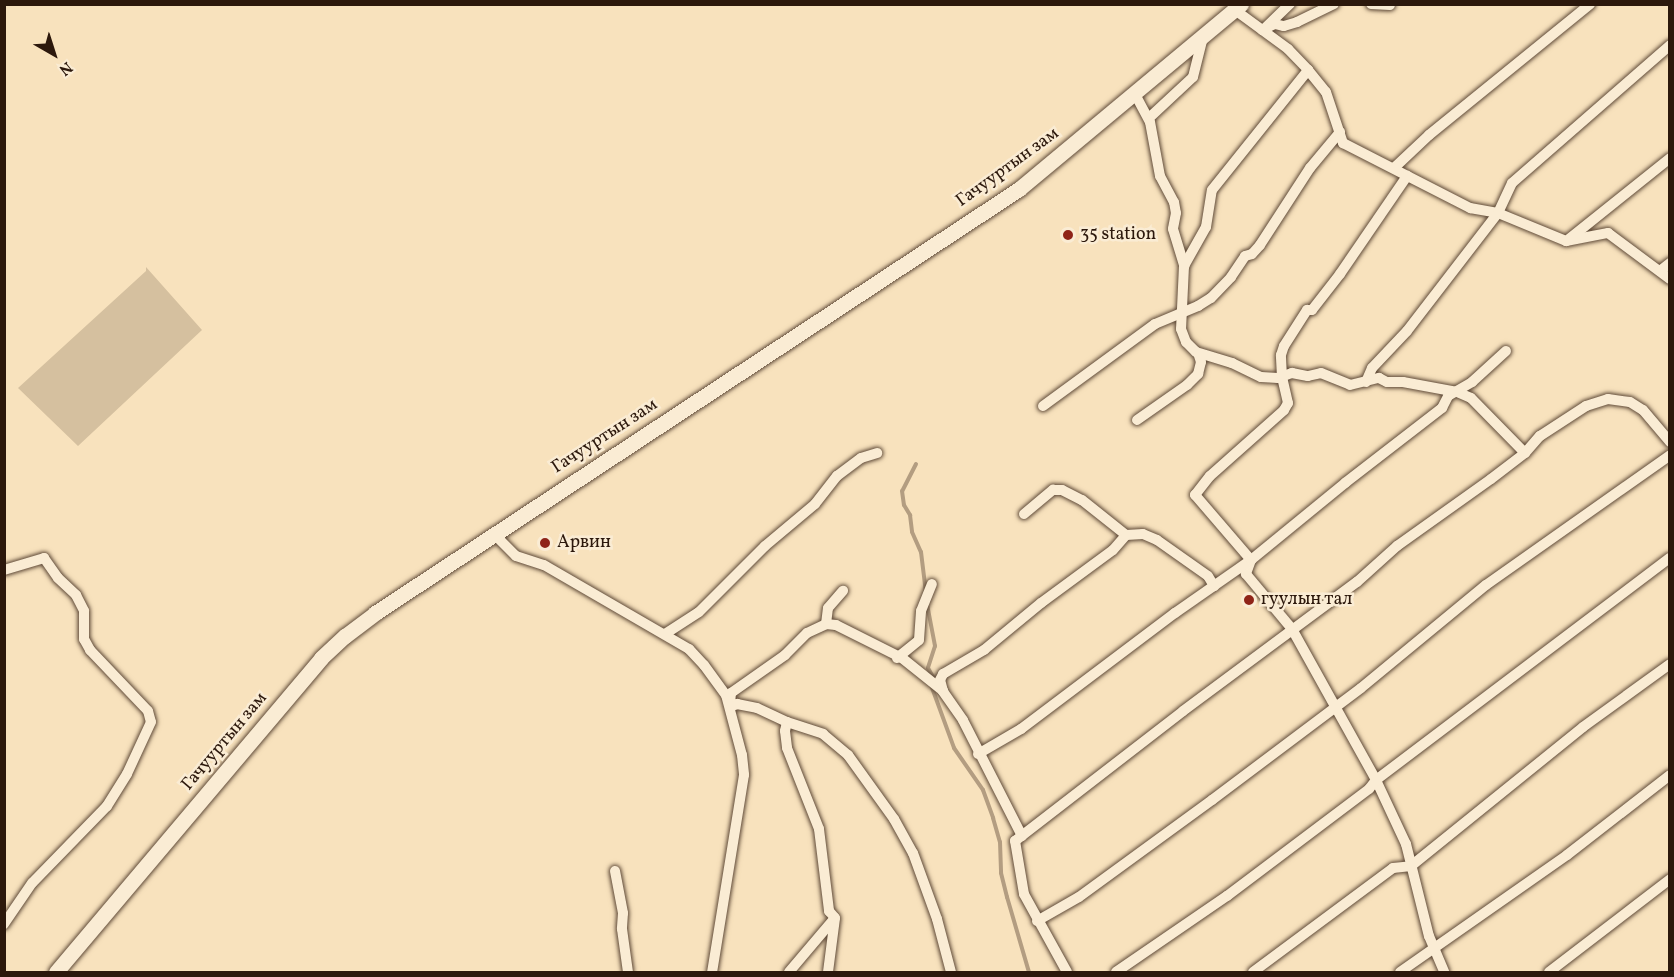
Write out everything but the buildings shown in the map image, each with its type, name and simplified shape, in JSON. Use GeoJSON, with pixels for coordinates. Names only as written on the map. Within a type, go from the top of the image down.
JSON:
{"type":"FeatureCollection","features":[{"type":"Feature","properties":{"kind":"main road","name":"Гачууртын зам"},"geometry":{"type":"LineString","coordinates":[[56,972],[321,658],[375,613],[1019,189],[1238,7]]}},
{"type":"Feature","properties":{"kind":"street"},"geometry":{"type":"LineString","coordinates":[[1262,30],[1290,4]]}},
{"type":"Feature","properties":{"kind":"street"},"geometry":{"type":"LineString","coordinates":[[1262,30],[1275,24],[1297,22],[1334,4]]}},
{"type":"Feature","properties":{"kind":"street"},"geometry":{"type":"LineString","coordinates":[[1371,4],[1390,4]]}},
{"type":"Feature","properties":{"kind":"street"},"geometry":{"type":"LineString","coordinates":[[1394,168],[1430,135],[1590,4]]}},
{"type":"Feature","properties":{"kind":"street"},"geometry":{"type":"LineString","coordinates":[[1238,7],[1262,30],[1288,49],[1326,92],[1343,143],[1470,208],[1498,213],[1566,241],[1608,233],[1670,279]]}},
{"type":"Feature","properties":{"kind":"street"},"geometry":{"type":"LineString","coordinates":[[1149,118],[1193,77],[1203,37]]}},
{"type":"Feature","properties":{"kind":"street"},"geometry":{"type":"LineString","coordinates":[[1365,382],[1372,368],[1407,331],[1498,213],[1512,183],[1670,45]]}},
{"type":"Feature","properties":{"kind":"street"},"geometry":{"type":"LineString","coordinates":[[1184,266],[1206,227],[1212,190],[1308,70]]}},
{"type":"Feature","properties":{"kind":"street"},"geometry":{"type":"LineString","coordinates":[[1135,94],[1149,118],[1160,176],[1174,202],[1176,213],[1173,228],[1184,266],[1183,335],[1198,353],[1201,362],[1198,374],[1187,385],[1137,420]]}},
{"type":"Feature","properties":{"kind":"street"},"geometry":{"type":"LineString","coordinates":[[1043,406],[1155,324],[1198,306],[1210,298],[1231,277],[1245,256],[1252,254],[1260,245],[1310,168],[1340,132]]}},
{"type":"Feature","properties":{"kind":"street"},"geometry":{"type":"LineString","coordinates":[[1566,241],[1670,158]]}},
{"type":"Feature","properties":{"kind":"street"},"geometry":{"type":"LineString","coordinates":[[1251,560],[1196,495],[1210,476],[1284,410],[1288,403],[1282,377],[1281,355],[1291,334],[1307,310],[1312,310],[1322,298],[1407,176]]}},
{"type":"Feature","properties":{"kind":"street"},"geometry":{"type":"LineString","coordinates":[[1660,271],[1670,263]]}},
{"type":"Feature","properties":{"kind":"street"},"geometry":{"type":"LineString","coordinates":[[978,754],[1021,729],[1251,560],[1442,408],[1448,396],[1457,392],[1506,351]]}},
{"type":"Feature","properties":{"kind":"street"},"geometry":{"type":"LineString","coordinates":[[1198,353],[1232,363],[1261,377],[1282,377],[1292,373],[1308,376],[1321,373],[1350,385],[1379,378],[1387,382],[1403,382],[1457,392],[1471,398],[1525,453]]}},
{"type":"Feature","properties":{"kind":"street"},"geometry":{"type":"LineString","coordinates":[[1067,972],[1024,894],[1015,840],[1292,628],[1313,616],[1357,582],[1397,546],[1525,453],[1540,436],[1586,406],[1608,399],[1630,402],[1643,410],[1670,442]]}},
{"type":"Feature","properties":{"kind":"street"},"geometry":{"type":"LineString","coordinates":[[665,634],[699,612],[765,546],[815,504],[837,476],[861,458],[877,453]]}},
{"type":"Feature","properties":{"kind":"street"},"geometry":{"type":"LineString","coordinates":[[1037,921],[1079,897],[1409,651],[1486,585],[1670,455]]}},
{"type":"Feature","properties":{"kind":"street"},"geometry":{"type":"LineString","coordinates":[[1024,514],[1053,490],[1062,490],[1082,500],[1126,535]]}},
{"type":"Feature","properties":{"kind":"street"},"geometry":{"type":"LineString","coordinates":[[943,691],[940,680],[944,674],[984,650],[1041,603],[1113,550],[1126,535],[1140,533],[1157,540],[1208,576],[1214,586]]}},
{"type":"Feature","properties":{"kind":"street"},"geometry":{"type":"LineString","coordinates":[[494,534],[516,556],[544,564],[689,649],[704,664],[721,688],[730,707],[744,775],[712,972]]}},
{"type":"Feature","properties":{"kind":"street"},"geometry":{"type":"LineString","coordinates":[[4,570],[45,558],[58,578],[76,595],[84,611],[84,639],[90,650],[148,711],[151,722],[127,774],[107,806],[32,883],[4,924]]}},
{"type":"Feature","properties":{"kind":"street"},"geometry":{"type":"LineString","coordinates":[[1116,972],[1236,888],[1369,789],[1376,780],[1670,558]]}},
{"type":"Feature","properties":{"kind":"street"},"geometry":{"type":"LineString","coordinates":[[1251,560],[1246,574],[1280,618],[1292,628],[1333,708],[1376,780],[1406,844],[1435,950],[1444,972]]}},
{"type":"Feature","properties":{"kind":"street"},"geometry":{"type":"LineString","coordinates":[[897,658],[919,640],[921,611],[932,584]]}},
{"type":"Feature","properties":{"kind":"street"},"geometry":{"type":"LineString","coordinates":[[826,624],[828,608],[843,591]]}},
{"type":"Feature","properties":{"kind":"street"},"geometry":{"type":"LineString","coordinates":[[730,707],[731,693],[785,655],[807,633],[826,624],[836,625],[897,658],[902,658],[924,673],[943,691],[963,720],[978,754],[1022,836]]}},
{"type":"Feature","properties":{"kind":"street"},"geometry":{"type":"LineString","coordinates":[[1253,972],[1393,868],[1411,866],[1583,727],[1670,664]]}},
{"type":"Feature","properties":{"kind":"street"},"geometry":{"type":"LineString","coordinates":[[730,707],[737,704],[757,708],[788,722],[824,734],[848,755],[894,819],[922,874],[951,972]]}},
{"type":"Feature","properties":{"kind":"street"},"geometry":{"type":"LineString","coordinates":[[788,722],[784,731],[787,748],[819,829],[829,911],[835,918],[828,972]]}},
{"type":"Feature","properties":{"kind":"street"},"geometry":{"type":"LineString","coordinates":[[1400,972],[1435,950],[1567,855],[1670,775]]}},
{"type":"Feature","properties":{"kind":"street"},"geometry":{"type":"LineString","coordinates":[[615,871],[623,913],[622,929],[628,972]]}},
{"type":"Feature","properties":{"kind":"street"},"geometry":{"type":"LineString","coordinates":[[1549,972],[1670,879]]}},
{"type":"Feature","properties":{"kind":"street"},"geometry":{"type":"LineString","coordinates":[[789,972],[835,918]]}},
{"type":"Feature","properties":{"kind":"shaded area"},"geometry":{"type":"Polygon","coordinates":[[[146,267],[202,330],[78,446],[18,388],[146,271],[146,267]]]}},
{"type":"Feature","properties":{"kind":"waterway"},"geometry":{"type":"LineString","coordinates":[[916,464],[902,491],[904,505],[910,515],[912,532],[921,552],[926,591]]}},
{"type":"Feature","properties":{"kind":"waterway"},"geometry":{"type":"LineString","coordinates":[[927,604],[935,646],[928,668],[933,677]]}},
{"type":"Feature","properties":{"kind":"waterway"},"geometry":{"type":"LineString","coordinates":[[931,685],[954,748],[983,790],[993,818],[1000,842],[1001,873],[1029,972]]}},
{"type":"Feature","properties":{"kind":"place","name":"35 station"},"geometry":{"type":"Point","coordinates":[1068,235]}},
{"type":"Feature","properties":{"kind":"place","name":"Арвин"},"geometry":{"type":"Point","coordinates":[545,543]}},
{"type":"Feature","properties":{"kind":"place","name":"гуулын тал"},"geometry":{"type":"Point","coordinates":[1249,600]}}]}
